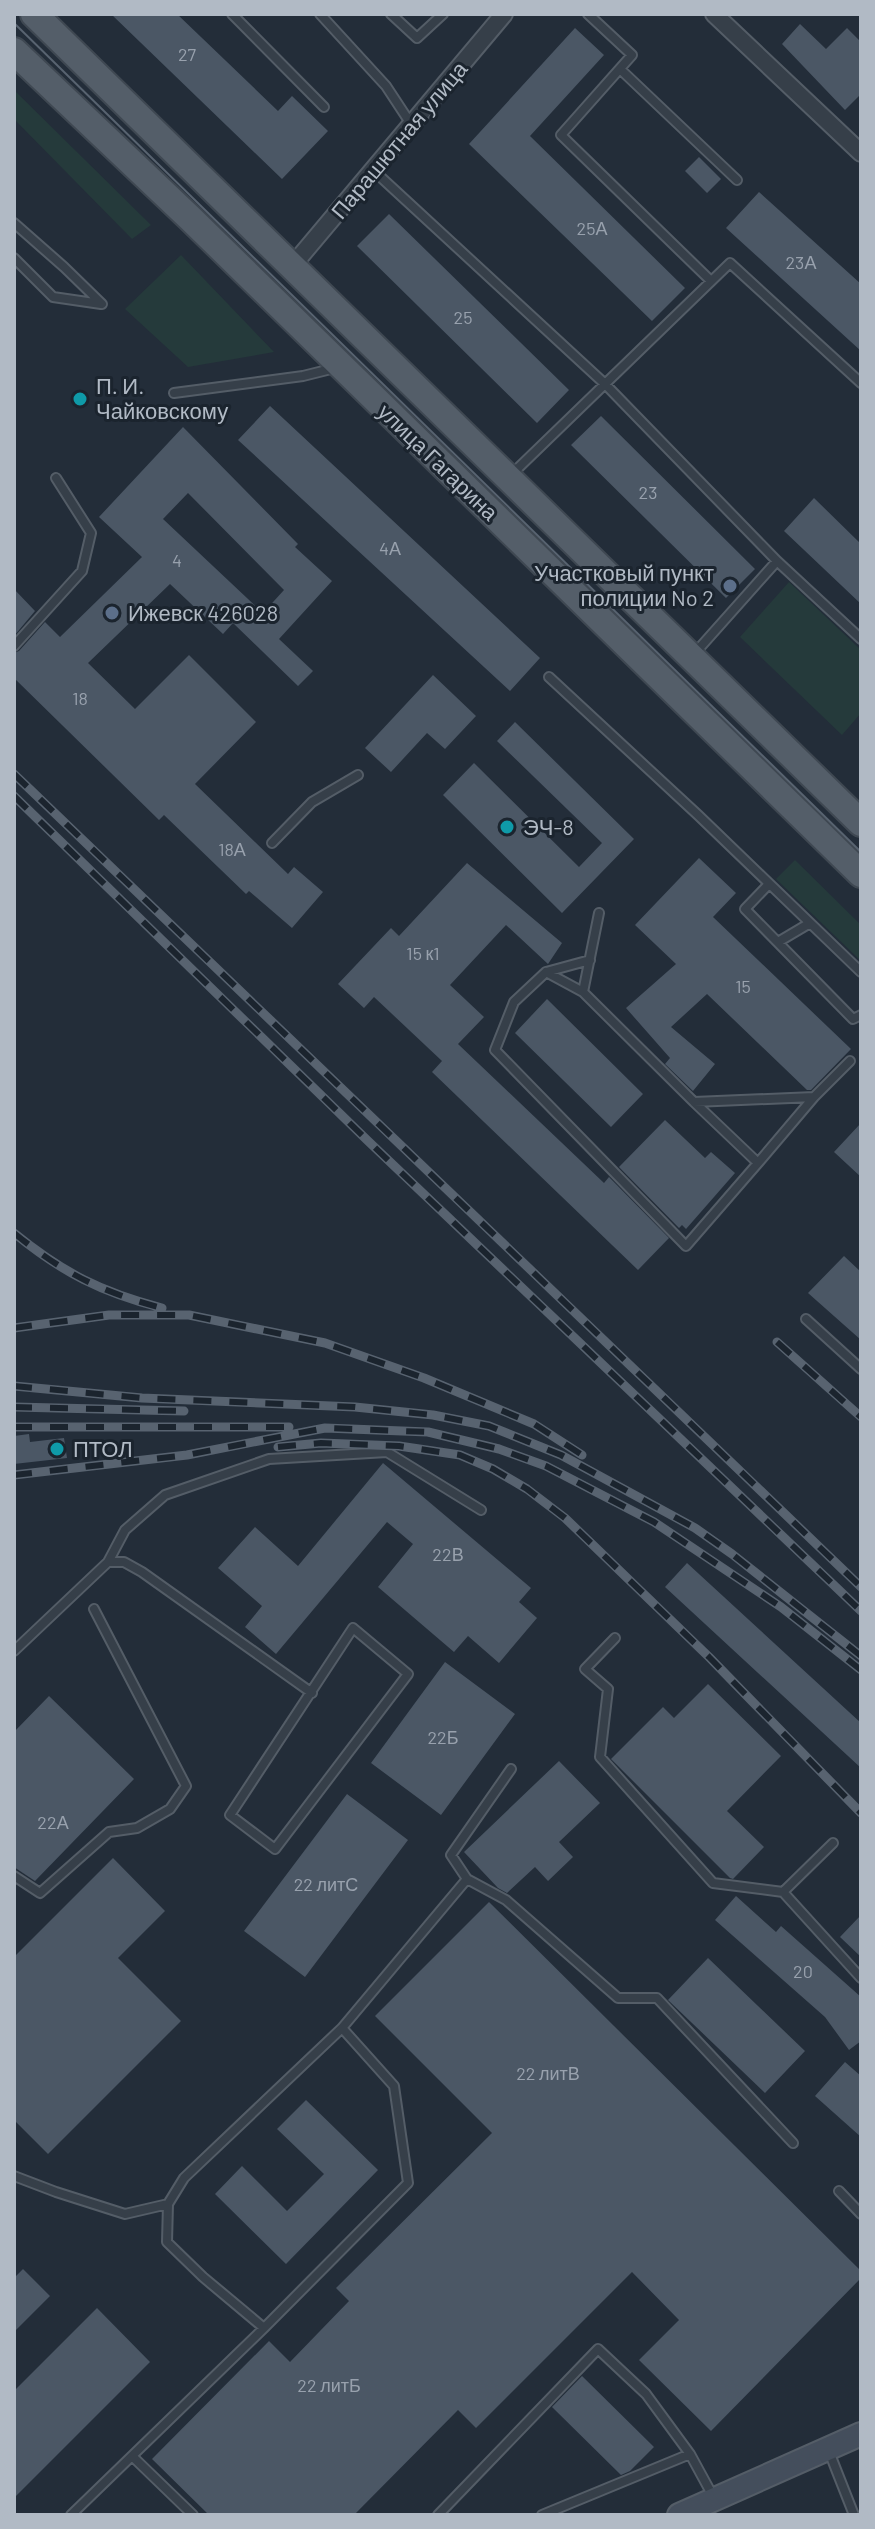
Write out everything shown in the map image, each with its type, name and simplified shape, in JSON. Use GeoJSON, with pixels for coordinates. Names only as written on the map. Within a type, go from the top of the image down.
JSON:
{"type":"FeatureCollection","features":[{"type":"Feature","properties":{"kind":"main road","name":"улица Гагарина"},"geometry":{"type":"LineString","coordinates":[[34,14],[861,823]]}},
{"type":"Feature","properties":{"kind":"main road","name":"улица Гагарина"},"geometry":{"type":"LineString","coordinates":[[14,51],[191,219],[861,874]]}},
{"type":"Feature","properties":{"kind":"street","name":"Парашютная улица"},"geometry":{"type":"LineString","coordinates":[[293,265],[504,14]]}},
{"type":"Feature","properties":{"kind":"street"},"geometry":{"type":"LineString","coordinates":[[714,14],[861,153]]}},
{"type":"Feature","properties":{"kind":"street"},"geometry":{"type":"LineString","coordinates":[[679,2515],[861,2434]]}},
{"type":"Feature","properties":{"kind":"lane"},"geometry":{"type":"LineString","coordinates":[[232,14],[324,107]]}},
{"type":"Feature","properties":{"kind":"lane"},"geometry":{"type":"LineString","coordinates":[[320,14],[386,86],[411,125]]}},
{"type":"Feature","properties":{"kind":"lane"},"geometry":{"type":"LineString","coordinates":[[391,14],[417,38],[443,14]]}},
{"type":"Feature","properties":{"kind":"lane"},"geometry":{"type":"LineString","coordinates":[[588,14],[632,55],[561,135],[711,281]]}},
{"type":"Feature","properties":{"kind":"lane"},"geometry":{"type":"LineString","coordinates":[[620,69],[737,180]]}},
{"type":"Feature","properties":{"kind":"lane"},"geometry":{"type":"LineString","coordinates":[[373,170],[605,384],[777,561],[861,639]]}},
{"type":"Feature","properties":{"kind":"lane"},"geometry":{"type":"LineString","coordinates":[[14,223],[102,304],[53,297],[14,258]]}},
{"type":"Feature","properties":{"kind":"lane"},"geometry":{"type":"LineString","coordinates":[[509,477],[730,263],[861,383]]}},
{"type":"Feature","properties":{"kind":"lane"},"geometry":{"type":"LineString","coordinates":[[174,393],[303,376],[341,367]]}},
{"type":"Feature","properties":{"kind":"lane"},"geometry":{"type":"LineString","coordinates":[[14,646],[82,571],[91,533],[56,478]]}},
{"type":"Feature","properties":{"kind":"lane"},"geometry":{"type":"LineString","coordinates":[[691,657],[777,561]]}},
{"type":"Feature","properties":{"kind":"lane"},"geometry":{"type":"LineString","coordinates":[[549,677],[861,972]]}},
{"type":"Feature","properties":{"kind":"lane"},"geometry":{"type":"LineString","coordinates":[[272,843],[312,802],[358,775]]}},
{"type":"Feature","properties":{"kind":"lane"},"geometry":{"type":"LineString","coordinates":[[769,884],[745,909],[853,1019],[861,1015]]}},
{"type":"Feature","properties":{"kind":"lane"},"geometry":{"type":"LineString","coordinates":[[583,992],[599,913]]}},
{"type":"Feature","properties":{"kind":"lane"},"geometry":{"type":"LineString","coordinates":[[778,942],[810,923]]}},
{"type":"Feature","properties":{"kind":"lane"},"geometry":{"type":"LineString","coordinates":[[590,960],[546,972],[514,1002],[495,1050],[686,1246],[814,1097],[850,1061]]}},
{"type":"Feature","properties":{"kind":"lane"},"geometry":{"type":"LineString","coordinates":[[546,972],[583,992],[758,1163]]}},
{"type":"Feature","properties":{"kind":"lane"},"geometry":{"type":"LineString","coordinates":[[694,1102],[814,1097]]}},
{"type":"Feature","properties":{"kind":"lane"},"geometry":{"type":"LineString","coordinates":[[806,1319],[861,1369]]}},
{"type":"Feature","properties":{"kind":"lane"},"geometry":{"type":"LineString","coordinates":[[14,1651],[108,1562],[125,1530],[165,1495],[269,1459],[387,1452],[481,1510]]}},
{"type":"Feature","properties":{"kind":"lane"},"geometry":{"type":"LineString","coordinates":[[108,1562],[124,1562],[142,1572],[312,1693]]}},
{"type":"Feature","properties":{"kind":"lane"},"geometry":{"type":"LineString","coordinates":[[14,1876],[40,1893],[109,1832],[137,1828],[170,1809],[186,1786],[94,1609]]}},
{"type":"Feature","properties":{"kind":"lane"},"geometry":{"type":"LineString","coordinates":[[353,1628],[408,1674],[275,1849],[230,1815],[312,1693],[353,1628]]}},
{"type":"Feature","properties":{"kind":"lane"},"geometry":{"type":"LineString","coordinates":[[615,1638],[585,1669],[608,1689],[600,1757],[713,1883],[783,1892],[861,1978]]}},
{"type":"Feature","properties":{"kind":"lane"},"geometry":{"type":"LineString","coordinates":[[511,1769],[451,1855],[467,1879],[506,1900],[618,1998],[657,1998],[793,2143]]}},
{"type":"Feature","properties":{"kind":"lane"},"geometry":{"type":"LineString","coordinates":[[783,1892],[833,1843]]}},
{"type":"Feature","properties":{"kind":"lane"},"geometry":{"type":"LineString","coordinates":[[264,2328],[167,2242],[168,2204],[184,2178],[342,2028],[467,1879]]}},
{"type":"Feature","properties":{"kind":"lane"},"geometry":{"type":"LineString","coordinates":[[71,2515],[408,2183],[394,2086],[342,2028]]}},
{"type":"Feature","properties":{"kind":"lane"},"geometry":{"type":"LineString","coordinates":[[14,2176],[125,2214],[168,2204]]}},
{"type":"Feature","properties":{"kind":"lane"},"geometry":{"type":"LineString","coordinates":[[839,2191],[861,2214]]}},
{"type":"Feature","properties":{"kind":"lane"},"geometry":{"type":"LineString","coordinates":[[438,2515],[598,2349],[646,2394],[690,2454],[715,2499]]}},
{"type":"Feature","properties":{"kind":"lane"},"geometry":{"type":"LineString","coordinates":[[828,2448],[854,2515]]}},
{"type":"Feature","properties":{"kind":"lane"},"geometry":{"type":"LineString","coordinates":[[542,2515],[690,2454]]}},
{"type":"Feature","properties":{"kind":"lane"},"geometry":{"type":"LineString","coordinates":[[132,2456],[193,2515]]}},
{"type":"Feature","properties":{"kind":"green space"},"geometry":{"type":"Polygon","coordinates":[[[14,90],[151,225],[132,239],[14,119],[14,90]]]}},
{"type":"Feature","properties":{"kind":"green space"},"geometry":{"type":"Polygon","coordinates":[[[181,255],[274,352],[188,367],[125,309],[181,255]]]}},
{"type":"Feature","properties":{"kind":"green space"},"geometry":{"type":"Polygon","coordinates":[[[789,582],[861,650],[861,713],[842,735],[740,637],[789,582]]]}},
{"type":"Feature","properties":{"kind":"green space"},"geometry":{"type":"Polygon","coordinates":[[[795,860],[861,925],[861,961],[776,879],[795,860]]]}},
{"type":"Feature","properties":{"kind":"building"},"geometry":{"type":"Polygon","coordinates":[[[111,14],[177,14],[278,111],[292,96],[328,131],[282,179],[111,14]]]}},
{"type":"Feature","properties":{"kind":"building"},"geometry":{"type":"Polygon","coordinates":[[[800,24],[826,49],[847,28],[861,42],[861,94],[845,110],[782,44],[800,24]]]}},
{"type":"Feature","properties":{"kind":"building"},"geometry":{"type":"Polygon","coordinates":[[[575,28],[604,55],[530,136],[685,288],[652,321],[469,144],[575,28]]]}},
{"type":"Feature","properties":{"kind":"building"},"geometry":{"type":"Polygon","coordinates":[[[699,157],[721,179],[707,193],[685,171],[699,157]]]}},
{"type":"Feature","properties":{"kind":"building"},"geometry":{"type":"Polygon","coordinates":[[[759,192],[861,284],[861,351],[726,228],[759,192]]]}},
{"type":"Feature","properties":{"kind":"building"},"geometry":{"type":"Polygon","coordinates":[[[389,214],[569,390],[537,423],[357,246],[389,214]]]}},
{"type":"Feature","properties":{"kind":"building"},"geometry":{"type":"Polygon","coordinates":[[[270,406],[540,658],[510,691],[238,440],[270,406]]]}},
{"type":"Feature","properties":{"kind":"building"},"geometry":{"type":"Polygon","coordinates":[[[601,416],[755,569],[726,598],[571,445],[601,416]]]}},
{"type":"Feature","properties":{"kind":"building"},"geometry":{"type":"Polygon","coordinates":[[[183,427],[298,544],[295,547],[332,581],[279,639],[313,671],[298,686],[233,623],[223,634],[170,584],[88,663],[135,709],[189,655],[256,722],[195,784],[288,874],[294,867],[323,892],[292,928],[249,891],[246,894],[164,815],[159,820],[14,678],[14,653],[45,622],[60,637],[142,557],[99,517],[183,427]],[[188,493],[163,519],[263,613],[284,590],[188,493]]]}},
{"type":"Feature","properties":{"kind":"building"},"geometry":{"type":"Polygon","coordinates":[[[814,498],[861,544],[861,604],[784,531],[814,498]]]}},
{"type":"Feature","properties":{"kind":"building"},"geometry":{"type":"Polygon","coordinates":[[[14,589],[35,611],[14,636],[14,589]]]}},
{"type":"Feature","properties":{"kind":"building"},"geometry":{"type":"Polygon","coordinates":[[[433,675],[476,716],[445,749],[427,733],[391,772],[365,748],[433,675]]]}},
{"type":"Feature","properties":{"kind":"building"},"geometry":{"type":"Polygon","coordinates":[[[515,722],[634,839],[562,913],[443,795],[474,763],[579,867],[602,843],[497,741],[515,722]]]}},
{"type":"Feature","properties":{"kind":"building"},"geometry":{"type":"Polygon","coordinates":[[[699,858],[736,893],[713,917],[851,1049],[811,1090],[807,1090],[707,994],[671,1027],[715,1064],[693,1091],[665,1064],[670,1058],[626,1008],[676,964],[635,925],[699,858]]]}},
{"type":"Feature","properties":{"kind":"building"},"geometry":{"type":"Polygon","coordinates":[[[467,863],[562,943],[548,964],[506,925],[450,985],[484,1017],[458,1044],[604,1183],[609,1177],[669,1238],[638,1270],[432,1072],[442,1061],[374,997],[364,1008],[338,984],[391,928],[399,936],[467,863]]]}},
{"type":"Feature","properties":{"kind":"building"},"geometry":{"type":"Polygon","coordinates":[[[547,999],[643,1094],[611,1127],[515,1033],[547,999]]]}},
{"type":"Feature","properties":{"kind":"building"},"geometry":{"type":"Polygon","coordinates":[[[665,1120],[705,1158],[711,1152],[735,1173],[686,1229],[682,1225],[679,1228],[619,1167],[665,1120]]]}},
{"type":"Feature","properties":{"kind":"building"},"geometry":{"type":"Polygon","coordinates":[[[861,1123],[861,1177],[834,1152],[861,1123]]]}},
{"type":"Feature","properties":{"kind":"building"},"geometry":{"type":"Polygon","coordinates":[[[844,1256],[861,1272],[861,1340],[808,1293],[844,1256]]]}},
{"type":"Feature","properties":{"kind":"building","name":"ПТОЛ"},"geometry":{"type":"Polygon","coordinates":[[[29,1434],[30,1442],[64,1438],[67,1458],[14,1464],[14,1436],[29,1434]]]}},
{"type":"Feature","properties":{"kind":"building"},"geometry":{"type":"Polygon","coordinates":[[[383,1463],[531,1588],[519,1602],[537,1618],[499,1663],[468,1636],[454,1652],[378,1587],[413,1544],[387,1522],[276,1654],[245,1627],[262,1606],[218,1568],[255,1527],[298,1566],[383,1463]]]}},
{"type":"Feature","properties":{"kind":"building"},"geometry":{"type":"Polygon","coordinates":[[[687,1563],[861,1723],[861,1768],[665,1587],[687,1563]]]}},
{"type":"Feature","properties":{"kind":"building"},"geometry":{"type":"Polygon","coordinates":[[[445,1662],[515,1714],[441,1815],[371,1763],[445,1662]]]}},
{"type":"Feature","properties":{"kind":"building"},"geometry":{"type":"Polygon","coordinates":[[[708,1684],[781,1756],[727,1811],[764,1847],[733,1879],[611,1759],[663,1707],[674,1718],[708,1684]]]}},
{"type":"Feature","properties":{"kind":"building"},"geometry":{"type":"Polygon","coordinates":[[[49,1696],[134,1779],[35,1881],[14,1867],[14,1732],[49,1696]]]}},
{"type":"Feature","properties":{"kind":"building"},"geometry":{"type":"Polygon","coordinates":[[[559,1761],[600,1803],[559,1842],[573,1857],[548,1881],[535,1867],[507,1893],[498,1888],[464,1852],[559,1761]]]}},
{"type":"Feature","properties":{"kind":"building"},"geometry":{"type":"Polygon","coordinates":[[[347,1794],[408,1840],[305,1977],[244,1931],[347,1794]]]}},
{"type":"Feature","properties":{"kind":"building"},"geometry":{"type":"Polygon","coordinates":[[[113,1858],[165,1911],[118,1958],[181,2021],[48,2154],[14,2120],[14,1957],[113,1858]]]}},
{"type":"Feature","properties":{"kind":"building"},"geometry":{"type":"Polygon","coordinates":[[[736,1896],[776,1932],[781,1926],[861,1997],[861,2041],[849,2050],[825,2017],[715,1920],[736,1896]]]}},
{"type":"Feature","properties":{"kind":"building"},"geometry":{"type":"Polygon","coordinates":[[[489,1902],[861,2271],[861,2278],[711,2431],[639,2360],[679,2320],[632,2272],[476,2428],[458,2410],[354,2515],[209,2515],[152,2459],[269,2341],[290,2362],[349,2301],[336,2288],[492,2133],[375,2016],[489,1902]]]}},
{"type":"Feature","properties":{"kind":"building"},"geometry":{"type":"Polygon","coordinates":[[[861,1915],[861,1957],[840,1937],[861,1915]]]}},
{"type":"Feature","properties":{"kind":"building"},"geometry":{"type":"Polygon","coordinates":[[[708,1958],[805,2051],[765,2093],[668,2000],[708,1958]]]}},
{"type":"Feature","properties":{"kind":"building"},"geometry":{"type":"Polygon","coordinates":[[[845,2062],[861,2076],[861,2137],[815,2096],[845,2062]]]}},
{"type":"Feature","properties":{"kind":"building"},"geometry":{"type":"Polygon","coordinates":[[[306,2100],[378,2170],[286,2264],[215,2194],[242,2166],[287,2211],[324,2174],[277,2129],[306,2100]]]}},
{"type":"Feature","properties":{"kind":"building"},"geometry":{"type":"Polygon","coordinates":[[[23,2269],[50,2296],[14,2332],[14,2278],[23,2269]]]}},
{"type":"Feature","properties":{"kind":"building"},"geometry":{"type":"Polygon","coordinates":[[[97,2308],[150,2362],[14,2498],[14,2391],[97,2308]]]}},
{"type":"Feature","properties":{"kind":"building"},"geometry":{"type":"Polygon","coordinates":[[[582,2376],[654,2447],[630,2471],[621,2475],[552,2407],[582,2376]]]}},
{"type":"Feature","properties":{"kind":"tram line"},"geometry":{"type":"LineString","coordinates":[[14,23],[861,852]]}},
{"type":"Feature","properties":{"kind":"railway"},"geometry":{"type":"LineString","coordinates":[[14,774],[861,1587]]}},
{"type":"Feature","properties":{"kind":"railway"},"geometry":{"type":"LineString","coordinates":[[14,796],[367,1140],[861,1611]]}},
{"type":"Feature","properties":{"kind":"railway"},"geometry":{"type":"LineString","coordinates":[[14,1233],[84,1280],[162,1308]]}},
{"type":"Feature","properties":{"kind":"railway"},"geometry":{"type":"LineString","coordinates":[[14,1328],[109,1315],[189,1315],[325,1343],[424,1378],[534,1424],[582,1455]]}},
{"type":"Feature","properties":{"kind":"railway"},"geometry":{"type":"LineString","coordinates":[[777,1342],[861,1417]]}},
{"type":"Feature","properties":{"kind":"railway"},"geometry":{"type":"LineString","coordinates":[[14,1386],[142,1398],[355,1407],[433,1415],[489,1426],[561,1455],[695,1528],[861,1656]]}},
{"type":"Feature","properties":{"kind":"railway"},"geometry":{"type":"LineString","coordinates":[[14,1407],[184,1411]]}},
{"type":"Feature","properties":{"kind":"railway"},"geometry":{"type":"LineString","coordinates":[[14,1427],[289,1427]]}},
{"type":"Feature","properties":{"kind":"railway"},"geometry":{"type":"LineString","coordinates":[[14,1475],[187,1455],[325,1428],[428,1432],[499,1449],[546,1466],[654,1522],[781,1607],[861,1670]]}},
{"type":"Feature","properties":{"kind":"railway"},"geometry":{"type":"LineString","coordinates":[[278,1447],[321,1443],[399,1446],[460,1455],[493,1469],[527,1489],[565,1518],[709,1657],[861,1813]]}},
{"type":"Feature","properties":{"kind":"place","name":"П. И. Чайковскому"},"geometry":{"type":"Point","coordinates":[80,399]}},
{"type":"Feature","properties":{"kind":"place","name":"Участковый пункт полиции No 2"},"geometry":{"type":"Point","coordinates":[730,586]}},
{"type":"Feature","properties":{"kind":"place","name":"Ижевск 426028"},"geometry":{"type":"Point","coordinates":[112,613]}},
{"type":"Feature","properties":{"kind":"place","name":"ЭЧ-8"},"geometry":{"type":"Point","coordinates":[507,827]}},
{"type":"Feature","properties":{"kind":"place","name":"ПТОЛ"},"geometry":{"type":"Point","coordinates":[57,1449]}}]}
